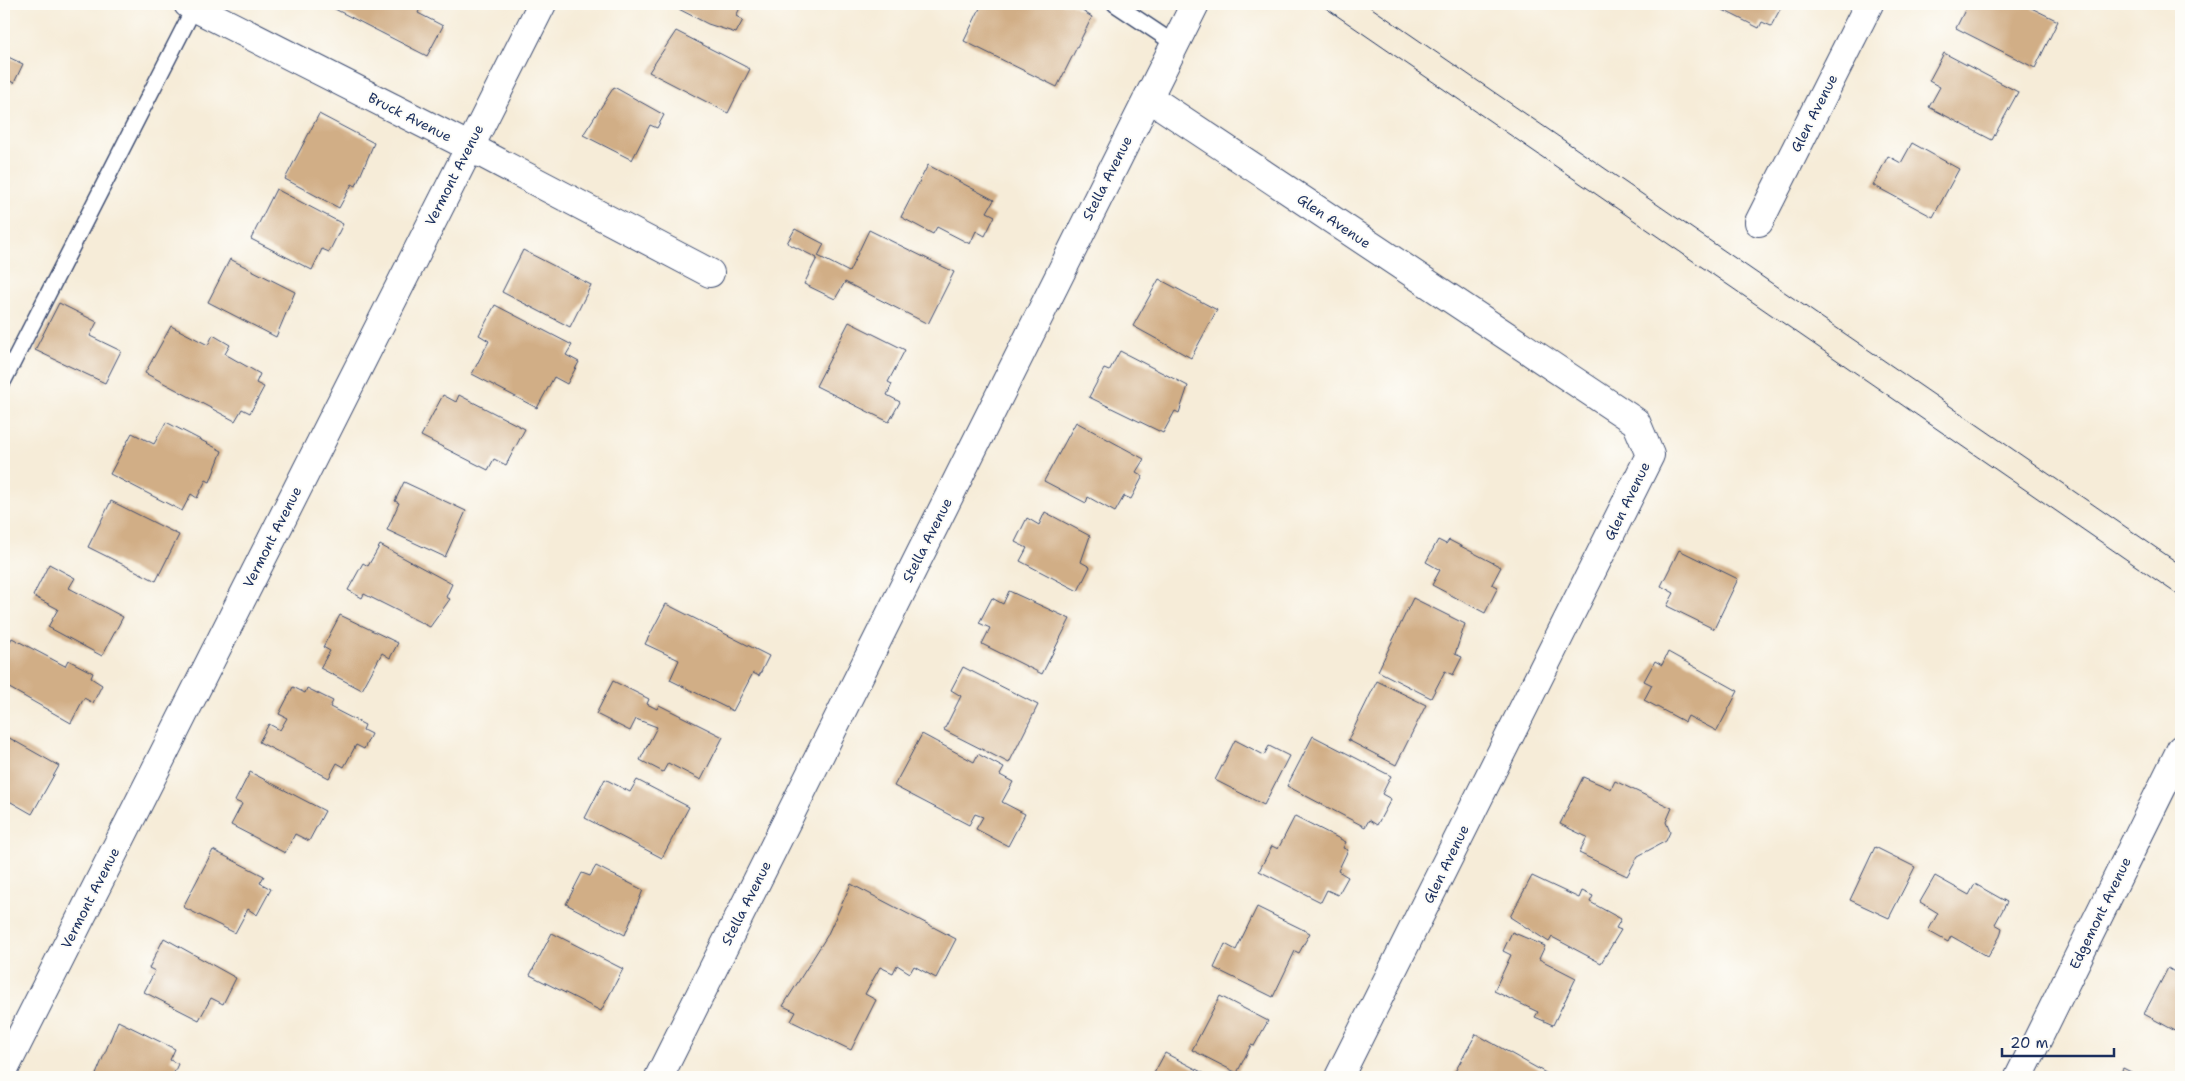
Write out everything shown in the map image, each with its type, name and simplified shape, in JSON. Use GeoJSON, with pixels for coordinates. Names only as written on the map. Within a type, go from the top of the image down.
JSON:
{"type":"FeatureCollection","features":[{"type":"Feature","properties":{"kind":"street","name":"Vermont Avenue"},"geometry":{"type":"LineString","coordinates":[[4,1070],[468,146],[542,4]]}},
{"type":"Feature","properties":{"kind":"street","name":"Stella Avenue"},"geometry":{"type":"LineString","coordinates":[[659,1077],[1195,4]]}},
{"type":"Feature","properties":{"kind":"street","name":"Glen Avenue"},"geometry":{"type":"LineString","coordinates":[[1759,222],[1869,4]]}},
{"type":"Feature","properties":{"kind":"street","name":"Bruck Avenue"},"geometry":{"type":"LineString","coordinates":[[193,5],[710,273]]}},
{"type":"Feature","properties":{"kind":"street","name":"Glen Avenue"},"geometry":{"type":"LineString","coordinates":[[1148,96],[1636,422],[1650,455],[1339,1077]]}},
{"type":"Feature","properties":{"kind":"street","name":"Edgemont Avenue"},"geometry":{"type":"LineString","coordinates":[[2019,1077],[2181,749]]}},
{"type":"Feature","properties":{"kind":"lane"},"geometry":{"type":"LineString","coordinates":[[1115,4],[1175,44]]}},
{"type":"Feature","properties":{"kind":"lane"},"geometry":{"type":"LineString","coordinates":[[4,380],[193,5]]}},
{"type":"Feature","properties":{"kind":"building"},"geometry":{"type":"Polygon","coordinates":[[[333,4],[422,4],[418,13],[443,26],[427,56],[331,7],[333,4]]]}},
{"type":"Feature","properties":{"kind":"building"},"geometry":{"type":"Polygon","coordinates":[[[669,4],[742,4],[736,16],[743,20],[736,33],[708,24],[669,4]]]}},
{"type":"Feature","properties":{"kind":"building"},"geometry":{"type":"Polygon","coordinates":[[[982,4],[1071,4],[1092,17],[1057,87],[964,41],[982,4]]]}},
{"type":"Feature","properties":{"kind":"building"},"geometry":{"type":"Polygon","coordinates":[[[1711,4],[1783,4],[1771,26],[1762,22],[1759,28],[1711,4]]]}},
{"type":"Feature","properties":{"kind":"building"},"geometry":{"type":"Polygon","coordinates":[[[1968,4],[2023,4],[2058,21],[2035,68],[1956,28],[1968,4]]]}},
{"type":"Feature","properties":{"kind":"building"},"geometry":{"type":"Polygon","coordinates":[[[676,31],[750,69],[728,113],[649,72],[676,31]]]}},
{"type":"Feature","properties":{"kind":"building"},"geometry":{"type":"Polygon","coordinates":[[[1944,53],[2018,92],[1992,140],[1929,107],[1940,87],[1929,81],[1944,53]]]}},
{"type":"Feature","properties":{"kind":"building"},"geometry":{"type":"Polygon","coordinates":[[[4,55],[23,64],[14,83],[4,78],[4,55]]]}},
{"type":"Feature","properties":{"kind":"building"},"geometry":{"type":"Polygon","coordinates":[[[614,87],[664,115],[657,128],[650,125],[632,160],[583,135],[614,87]]]}},
{"type":"Feature","properties":{"kind":"building"},"geometry":{"type":"Polygon","coordinates":[[[319,114],[374,143],[356,186],[352,184],[339,208],[285,179],[319,114]]]}},
{"type":"Feature","properties":{"kind":"building"},"geometry":{"type":"Polygon","coordinates":[[[1912,143],[1959,169],[1933,217],[1873,185],[1888,156],[1901,163],[1912,143]]]}},
{"type":"Feature","properties":{"kind":"building"},"geometry":{"type":"Polygon","coordinates":[[[928,165],[994,200],[987,212],[995,216],[985,236],[976,231],[970,244],[937,227],[933,234],[901,217],[928,165]]]}},
{"type":"Feature","properties":{"kind":"building"},"geometry":{"type":"Polygon","coordinates":[[[276,189],[343,224],[329,252],[322,249],[312,270],[251,239],[276,189]]]}},
{"type":"Feature","properties":{"kind":"building"},"geometry":{"type":"Polygon","coordinates":[[[795,229],[824,244],[818,256],[849,272],[869,230],[954,272],[928,324],[845,282],[835,299],[804,284],[817,258],[787,243],[795,229]]]}},
{"type":"Feature","properties":{"kind":"building"},"geometry":{"type":"Polygon","coordinates":[[[523,250],[591,285],[570,327],[502,292],[523,250]]]}},
{"type":"Feature","properties":{"kind":"building"},"geometry":{"type":"Polygon","coordinates":[[[230,259],[295,292],[276,337],[208,302],[230,259]]]}},
{"type":"Feature","properties":{"kind":"building"},"geometry":{"type":"Polygon","coordinates":[[[1159,279],[1217,310],[1191,358],[1133,326],[1159,279]]]}},
{"type":"Feature","properties":{"kind":"building"},"geometry":{"type":"Polygon","coordinates":[[[59,303],[97,322],[90,336],[121,351],[105,383],[35,350],[59,303]]]}},
{"type":"Feature","properties":{"kind":"building"},"geometry":{"type":"Polygon","coordinates":[[[495,305],[572,345],[566,355],[579,362],[567,384],[554,377],[537,408],[472,374],[489,341],[479,335],[495,305]]]}},
{"type":"Feature","properties":{"kind":"building"},"geometry":{"type":"Polygon","coordinates":[[[849,322],[905,350],[888,382],[892,384],[887,395],[900,402],[889,422],[816,386],[849,322]]]}},
{"type":"Feature","properties":{"kind":"building"},"geometry":{"type":"Polygon","coordinates":[[[171,326],[208,345],[213,335],[230,345],[225,354],[260,374],[256,383],[264,387],[250,413],[242,409],[235,421],[145,373],[171,326]]]}},
{"type":"Feature","properties":{"kind":"building"},"geometry":{"type":"Polygon","coordinates":[[[1120,351],[1188,386],[1179,413],[1175,411],[1163,433],[1089,397],[1104,369],[1109,371],[1120,351]]]}},
{"type":"Feature","properties":{"kind":"building"},"geometry":{"type":"Polygon","coordinates":[[[443,395],[456,402],[459,395],[525,429],[506,465],[494,459],[488,470],[421,436],[443,395]]]}},
{"type":"Feature","properties":{"kind":"building"},"geometry":{"type":"Polygon","coordinates":[[[166,422],[222,451],[210,482],[206,480],[197,498],[191,494],[182,511],[110,474],[132,433],[154,444],[166,422]]]}},
{"type":"Feature","properties":{"kind":"building"},"geometry":{"type":"Polygon","coordinates":[[[1076,422],[1144,459],[1136,472],[1143,476],[1131,499],[1124,496],[1115,512],[1088,497],[1086,503],[1044,481],[1076,422]]]}},
{"type":"Feature","properties":{"kind":"building"},"geometry":{"type":"Polygon","coordinates":[[[404,482],[466,511],[445,557],[387,530],[399,503],[395,501],[404,482]]]}},
{"type":"Feature","properties":{"kind":"building"},"geometry":{"type":"Polygon","coordinates":[[[111,501],[179,535],[156,581],[88,547],[111,501]]]}},
{"type":"Feature","properties":{"kind":"building"},"geometry":{"type":"Polygon","coordinates":[[[1045,512],[1090,536],[1081,562],[1090,567],[1078,591],[1020,561],[1027,548],[1015,542],[1027,518],[1039,525],[1045,512]]]}},
{"type":"Feature","properties":{"kind":"building"},"geometry":{"type":"Polygon","coordinates":[[[1438,540],[1446,544],[1449,540],[1501,567],[1492,584],[1498,587],[1485,613],[1432,585],[1440,570],[1426,562],[1438,540]]]}},
{"type":"Feature","properties":{"kind":"building"},"geometry":{"type":"Polygon","coordinates":[[[380,545],[452,584],[446,597],[450,599],[430,627],[364,594],[362,598],[348,590],[363,563],[368,566],[380,545]]]}},
{"type":"Feature","properties":{"kind":"building"},"geometry":{"type":"Polygon","coordinates":[[[1679,550],[1738,579],[1714,629],[1667,606],[1674,593],[1661,586],[1679,550]]]}},
{"type":"Feature","properties":{"kind":"building"},"geometry":{"type":"Polygon","coordinates":[[[49,564],[75,578],[69,588],[123,617],[102,656],[48,627],[58,609],[33,596],[49,564]]]}},
{"type":"Feature","properties":{"kind":"building"},"geometry":{"type":"Polygon","coordinates":[[[1009,591],[1070,619],[1042,674],[982,644],[990,628],[979,623],[992,598],[1003,604],[1009,591]]]}},
{"type":"Feature","properties":{"kind":"building"},"geometry":{"type":"Polygon","coordinates":[[[1413,598],[1465,624],[1455,654],[1462,657],[1453,675],[1445,671],[1431,698],[1378,671],[1413,598]]]}},
{"type":"Feature","properties":{"kind":"building"},"geometry":{"type":"Polygon","coordinates":[[[666,604],[769,656],[759,676],[753,673],[733,711],[670,680],[679,660],[645,644],[666,604]]]}},
{"type":"Feature","properties":{"kind":"building"},"geometry":{"type":"Polygon","coordinates":[[[340,615],[398,643],[390,658],[382,653],[362,690],[320,668],[330,651],[323,647],[340,615]]]}},
{"type":"Feature","properties":{"kind":"building"},"geometry":{"type":"Polygon","coordinates":[[[12,638],[65,666],[68,660],[93,673],[91,678],[102,685],[93,703],[84,698],[71,723],[4,685],[4,653],[12,638]]]}},
{"type":"Feature","properties":{"kind":"building"},"geometry":{"type":"Polygon","coordinates":[[[1668,652],[1738,691],[1717,731],[1688,716],[1685,722],[1644,700],[1652,685],[1644,681],[1655,661],[1662,665],[1668,652]]]}},
{"type":"Feature","properties":{"kind":"building"},"geometry":{"type":"Polygon","coordinates":[[[963,667],[1038,705],[1009,763],[944,730],[961,696],[951,690],[963,667]]]}},
{"type":"Feature","properties":{"kind":"building"},"geometry":{"type":"Polygon","coordinates":[[[613,681],[649,699],[647,704],[657,709],[659,705],[723,737],[701,780],[668,763],[663,772],[640,760],[657,727],[636,719],[630,731],[596,714],[613,681]]]}},
{"type":"Feature","properties":{"kind":"building"},"geometry":{"type":"Polygon","coordinates":[[[1377,681],[1426,705],[1396,765],[1348,740],[1377,681]]]}},
{"type":"Feature","properties":{"kind":"building"},"geometry":{"type":"Polygon","coordinates":[[[293,687],[305,693],[307,688],[333,701],[330,707],[365,725],[363,730],[371,734],[364,749],[356,745],[344,767],[337,763],[329,778],[259,742],[269,724],[280,730],[287,718],[279,714],[293,687]]]}},
{"type":"Feature","properties":{"kind":"building"},"geometry":{"type":"Polygon","coordinates":[[[922,734],[974,762],[978,754],[1004,768],[1000,775],[1013,782],[1002,802],[1025,814],[1008,846],[976,829],[983,817],[975,814],[969,825],[894,786],[922,734]]]}},
{"type":"Feature","properties":{"kind":"building"},"geometry":{"type":"Polygon","coordinates":[[[4,735],[59,766],[32,814],[4,798],[4,735]]]}},
{"type":"Feature","properties":{"kind":"building"},"geometry":{"type":"Polygon","coordinates":[[[1313,736],[1391,776],[1382,794],[1391,799],[1377,825],[1369,820],[1365,827],[1287,786],[1313,736]]]}},
{"type":"Feature","properties":{"kind":"building"},"geometry":{"type":"Polygon","coordinates":[[[1235,740],[1264,755],[1269,746],[1289,756],[1264,805],[1215,780],[1235,740]]]}},
{"type":"Feature","properties":{"kind":"building"},"geometry":{"type":"Polygon","coordinates":[[[250,772],[325,811],[309,841],[295,834],[285,853],[231,825],[242,804],[235,801],[250,772]]]}},
{"type":"Feature","properties":{"kind":"building"},"geometry":{"type":"Polygon","coordinates":[[[1583,777],[1611,789],[1615,781],[1672,808],[1666,822],[1670,832],[1666,841],[1638,856],[1627,876],[1579,853],[1587,837],[1560,824],[1583,777]]]}},
{"type":"Feature","properties":{"kind":"building"},"geometry":{"type":"Polygon","coordinates":[[[605,779],[630,792],[637,780],[689,807],[662,858],[585,818],[605,779]]]}},
{"type":"Feature","properties":{"kind":"building"},"geometry":{"type":"Polygon","coordinates":[[[1295,816],[1346,842],[1343,848],[1348,850],[1338,871],[1348,877],[1338,895],[1327,890],[1321,902],[1259,871],[1272,846],[1278,849],[1295,816]]]}},
{"type":"Feature","properties":{"kind":"building"},"geometry":{"type":"Polygon","coordinates":[[[1875,847],[1915,867],[1889,918],[1850,900],[1875,847]]]}},
{"type":"Feature","properties":{"kind":"building"},"geometry":{"type":"Polygon","coordinates":[[[213,850],[264,876],[260,883],[271,889],[257,915],[248,909],[235,933],[183,907],[213,850]]]}},
{"type":"Feature","properties":{"kind":"building"},"geometry":{"type":"Polygon","coordinates":[[[596,866],[643,890],[625,935],[566,904],[582,873],[590,876],[596,866]]]}},
{"type":"Feature","properties":{"kind":"building"},"geometry":{"type":"Polygon","coordinates":[[[1532,876],[1579,898],[1582,891],[1593,896],[1590,902],[1621,919],[1616,928],[1621,930],[1601,963],[1552,937],[1549,942],[1510,917],[1532,876]]]}},
{"type":"Feature","properties":{"kind":"building"},"geometry":{"type":"Polygon","coordinates":[[[1935,876],[1969,895],[1975,884],[2007,902],[1995,924],[2002,928],[2000,936],[1988,957],[1951,936],[1948,942],[1928,931],[1938,913],[1920,902],[1935,876]]]}},
{"type":"Feature","properties":{"kind":"building"},"geometry":{"type":"Polygon","coordinates":[[[851,884],[956,939],[936,978],[914,966],[910,973],[897,965],[893,973],[880,967],[865,994],[876,1000],[851,1050],[791,1021],[796,1012],[783,1006],[827,936],[851,884]]]}},
{"type":"Feature","properties":{"kind":"building"},"geometry":{"type":"Polygon","coordinates":[[[1257,907],[1310,933],[1299,953],[1295,951],[1273,997],[1214,968],[1225,944],[1236,950],[1257,907]]]}},
{"type":"Feature","properties":{"kind":"building"},"geometry":{"type":"Polygon","coordinates":[[[1512,932],[1545,946],[1539,959],[1576,978],[1553,1025],[1535,1017],[1538,1012],[1494,991],[1511,955],[1503,951],[1512,932]]]}},
{"type":"Feature","properties":{"kind":"building"},"geometry":{"type":"Polygon","coordinates":[[[552,933],[623,969],[601,1011],[530,975],[552,933]]]}},
{"type":"Feature","properties":{"kind":"building"},"geometry":{"type":"Polygon","coordinates":[[[164,938],[236,978],[223,1004],[211,998],[199,1020],[144,992],[155,971],[149,968],[164,938]]]}},
{"type":"Feature","properties":{"kind":"building"},"geometry":{"type":"Polygon","coordinates":[[[2168,968],[2181,976],[2181,1034],[2144,1014],[2168,968]]]}},
{"type":"Feature","properties":{"kind":"building"},"geometry":{"type":"Polygon","coordinates":[[[1220,996],[1268,1021],[1254,1046],[1251,1045],[1237,1073],[1192,1050],[1220,996]]]}},
{"type":"Feature","properties":{"kind":"building"},"geometry":{"type":"Polygon","coordinates":[[[118,1021],[175,1049],[170,1060],[178,1064],[172,1077],[95,1077],[118,1021]]]}},
{"type":"Feature","properties":{"kind":"building"},"geometry":{"type":"Polygon","coordinates":[[[1476,1034],[1553,1077],[1452,1077],[1476,1034]]]}},
{"type":"Feature","properties":{"kind":"building"},"geometry":{"type":"Polygon","coordinates":[[[1165,1053],[1211,1077],[1152,1077],[1165,1053]]]}},
{"type":"Feature","properties":{"kind":"building"},"geometry":{"type":"Polygon","coordinates":[[[2123,1068],[2141,1077],[2119,1077],[2123,1068]]]}},
{"type":"Feature","properties":{"kind":"tram line"},"geometry":{"type":"LineString","coordinates":[[1320,4],[2181,597]]}},
{"type":"Feature","properties":{"kind":"tram line"},"geometry":{"type":"LineString","coordinates":[[1366,4],[2181,565]]}}]}
